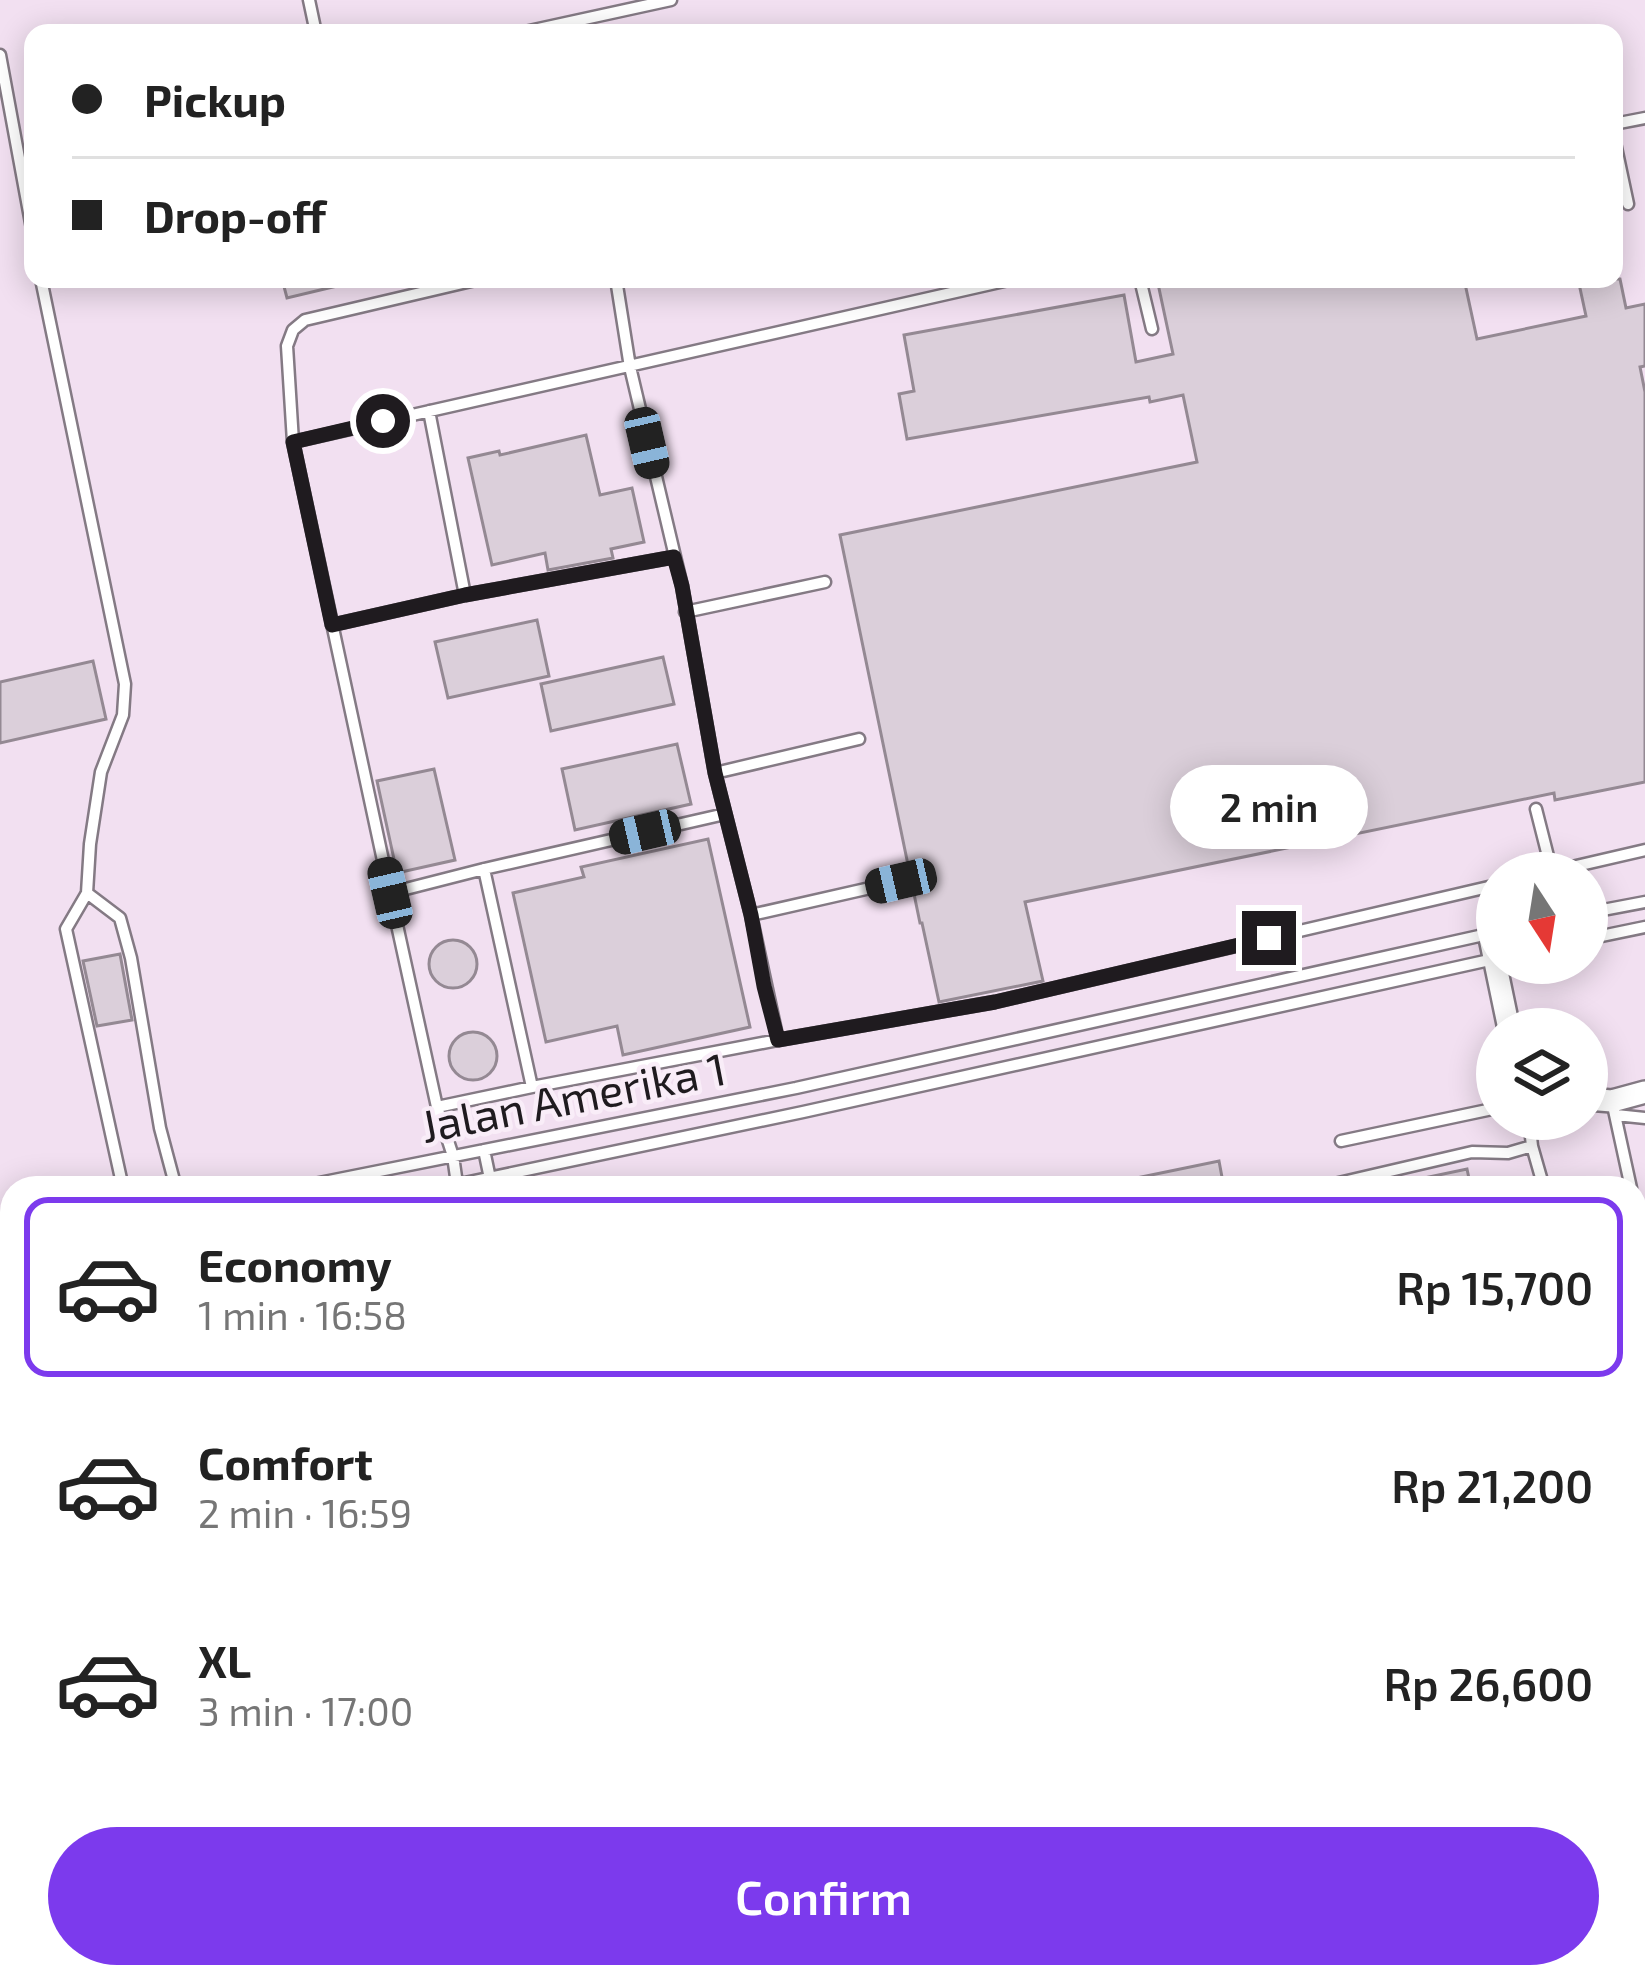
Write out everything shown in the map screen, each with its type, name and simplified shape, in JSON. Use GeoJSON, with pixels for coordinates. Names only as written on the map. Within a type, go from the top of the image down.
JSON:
{"type":"FeatureCollection","features":[{"type":"Feature","properties":{"kind":"street"},"geometry":{"type":"LineString","coordinates":[[1608,1106],[1614,1108],[1645,1092]]}},
{"type":"Feature","properties":{"kind":"lane"},"geometry":{"type":"LineString","coordinates":[[589,0],[592,18]]}},
{"type":"Feature","properties":{"kind":"lane"},"geometry":{"type":"LineString","coordinates":[[563,24],[663,1]]}},
{"type":"Feature","properties":{"kind":"lane"},"geometry":{"type":"LineString","coordinates":[[0,55],[24,187]]}},
{"type":"Feature","properties":{"kind":"lane"},"geometry":{"type":"LineString","coordinates":[[16,145],[24,143]]}},
{"type":"Feature","properties":{"kind":"lane"},"geometry":{"type":"LineString","coordinates":[[1623,180],[1628,204]]}},
{"type":"Feature","properties":{"kind":"lane"},"geometry":{"type":"LineString","coordinates":[[43,288],[125,684],[123,715],[101,772],[87,893],[67,929],[120,1176]]}},
{"type":"Feature","properties":{"kind":"lane"},"geometry":{"type":"LineString","coordinates":[[442,288],[305,320],[293,330],[287,346],[293,442],[437,1107],[457,1176]]}},
{"type":"Feature","properties":{"kind":"lane"},"geometry":{"type":"LineString","coordinates":[[617,288],[629,367],[686,612],[715,773],[778,1040]]}},
{"type":"Feature","properties":{"kind":"lane"},"geometry":{"type":"LineString","coordinates":[[293,442],[972,288]]}},
{"type":"Feature","properties":{"kind":"lane"},"geometry":{"type":"LineString","coordinates":[[1142,288],[1152,329]]}},
{"type":"Feature","properties":{"kind":"lane"},"geometry":{"type":"LineString","coordinates":[[428,411],[465,595]]}},
{"type":"Feature","properties":{"kind":"lane"},"geometry":{"type":"LineString","coordinates":[[332,625],[674,557]]}},
{"type":"Feature","properties":{"kind":"lane"},"geometry":{"type":"LineString","coordinates":[[686,612],[825,582]]}},
{"type":"Feature","properties":{"kind":"lane"},"geometry":{"type":"LineString","coordinates":[[715,773],[859,739]]}},
{"type":"Feature","properties":{"kind":"lane"},"geometry":{"type":"LineString","coordinates":[[1536,808],[1545,852]]}},
{"type":"Feature","properties":{"kind":"lane"},"geometry":{"type":"LineString","coordinates":[[390,893],[725,814]]}},
{"type":"Feature","properties":{"kind":"lane"},"geometry":{"type":"LineString","coordinates":[[1608,858],[1645,850]]}},
{"type":"Feature","properties":{"kind":"lane"},"geometry":{"type":"LineString","coordinates":[[484,868],[532,1088]]}},
{"type":"Feature","properties":{"kind":"lane"},"geometry":{"type":"LineString","coordinates":[[751,915],[901,881]]}},
{"type":"Feature","properties":{"kind":"lane"},"geometry":{"type":"LineString","coordinates":[[437,1107],[995,1002],[1476,889]]}},
{"type":"Feature","properties":{"kind":"lane"},"geometry":{"type":"LineString","coordinates":[[87,893],[120,918],[173,1176]]}},
{"type":"Feature","properties":{"kind":"lane"},"geometry":{"type":"LineString","coordinates":[[1608,910],[1645,902]]}},
{"type":"Feature","properties":{"kind":"lane"},"geometry":{"type":"LineString","coordinates":[[1608,935],[1645,927]]}},
{"type":"Feature","properties":{"kind":"lane","name":"Jalan Amerika 1"},"geometry":{"type":"LineString","coordinates":[[354,1176],[796,1088],[1476,937]]}},
{"type":"Feature","properties":{"kind":"lane","name":"Jalan Amerika 1"},"geometry":{"type":"LineString","coordinates":[[518,1176],[1476,962]]}},
{"type":"Feature","properties":{"kind":"lane"},"geometry":{"type":"LineString","coordinates":[[1628,1176],[1614,1108],[1645,1118]]}},
{"type":"Feature","properties":{"kind":"lane"},"geometry":{"type":"LineString","coordinates":[[1341,1142],[1476,1113]]}},
{"type":"Feature","properties":{"kind":"lane"},"geometry":{"type":"LineString","coordinates":[[1531,1140],[1541,1176]]}},
{"type":"Feature","properties":{"kind":"lane"},"geometry":{"type":"LineString","coordinates":[[1367,1176],[1472,1151],[1508,1153],[1532,1146]]}},
{"type":"Feature","properties":{"kind":"lane"},"geometry":{"type":"LineString","coordinates":[[484,1150],[490,1176]]}},
{"type":"Feature","properties":{"kind":"shaded area"},"geometry":{"type":"Polygon","coordinates":[[[0,0],[1645,0],[1645,1176],[0,1176],[0,0]]]}},
{"type":"Feature","properties":{"kind":"building"},"geometry":{"type":"Polygon","coordinates":[[[284,288],[329,288],[287,298],[284,288]]]}},
{"type":"Feature","properties":{"kind":"building"},"geometry":{"type":"Polygon","coordinates":[[[1159,288],[1466,288],[1477,339],[1586,316],[1580,288],[1622,288],[1626,308],[1645,304],[1645,366],[1640,367],[1645,392],[1645,782],[1555,800],[1554,793],[1025,902],[1043,981],[939,1002],[840,535],[1197,462],[1183,395],[907,439],[899,394],[914,391],[904,335],[1124,295],[1136,362],[1173,354],[1159,288]]]}},
{"type":"Feature","properties":{"kind":"building"},"geometry":{"type":"Polygon","coordinates":[[[586,435],[600,495],[632,488],[644,542],[611,549],[613,558],[548,570],[545,553],[492,565],[468,458],[586,435]]]}},
{"type":"Feature","properties":{"kind":"building"},"geometry":{"type":"Polygon","coordinates":[[[537,620],[549,676],[448,698],[435,642],[537,620]]]}},
{"type":"Feature","properties":{"kind":"building"},"geometry":{"type":"Polygon","coordinates":[[[663,657],[674,704],[551,731],[541,684],[663,657]]]}},
{"type":"Feature","properties":{"kind":"building"},"geometry":{"type":"Polygon","coordinates":[[[93,661],[106,719],[0,743],[0,682],[93,661]]]}},
{"type":"Feature","properties":{"kind":"building"},"geometry":{"type":"Polygon","coordinates":[[[677,744],[691,804],[575,830],[562,769],[677,744]]]}},
{"type":"Feature","properties":{"kind":"building"},"geometry":{"type":"Polygon","coordinates":[[[434,769],[455,860],[397,873],[377,781],[434,769]]]}},
{"type":"Feature","properties":{"kind":"building"},"geometry":{"type":"Polygon","coordinates":[[[708,839],[750,1027],[623,1055],[617,1026],[546,1042],[513,893],[584,877],[581,867],[708,839]]]}},
{"type":"Feature","properties":{"kind":"building"},"geometry":{"type":"Polygon","coordinates":[[[453,940],[470,947],[477,964],[470,981],[453,988],[436,981],[429,964],[436,947],[453,940]]]}},
{"type":"Feature","properties":{"kind":"building"},"geometry":{"type":"Polygon","coordinates":[[[120,954],[132,1020],[97,1026],[83,961],[120,954]]]}},
{"type":"Feature","properties":{"kind":"building"},"geometry":{"type":"Polygon","coordinates":[[[473,1032],[490,1039],[497,1056],[490,1073],[473,1080],[456,1073],[449,1056],[456,1039],[473,1032]]]}},
{"type":"Feature","properties":{"kind":"building"},"geometry":{"type":"Polygon","coordinates":[[[1219,1161],[1222,1176],[1146,1176],[1219,1161]]]}},
{"type":"Feature","properties":{"kind":"building"},"geometry":{"type":"Polygon","coordinates":[[[1467,1169],[1468,1176],[1434,1176],[1467,1169]]]}},
{"type":"Feature","properties":{"kind":"route"},"geometry":{"type":"LineString","coordinates":[[383,421],[293,442],[332,625],[674,557],[715,773],[778,1040],[995,1002],[1269,938]]}}]}
